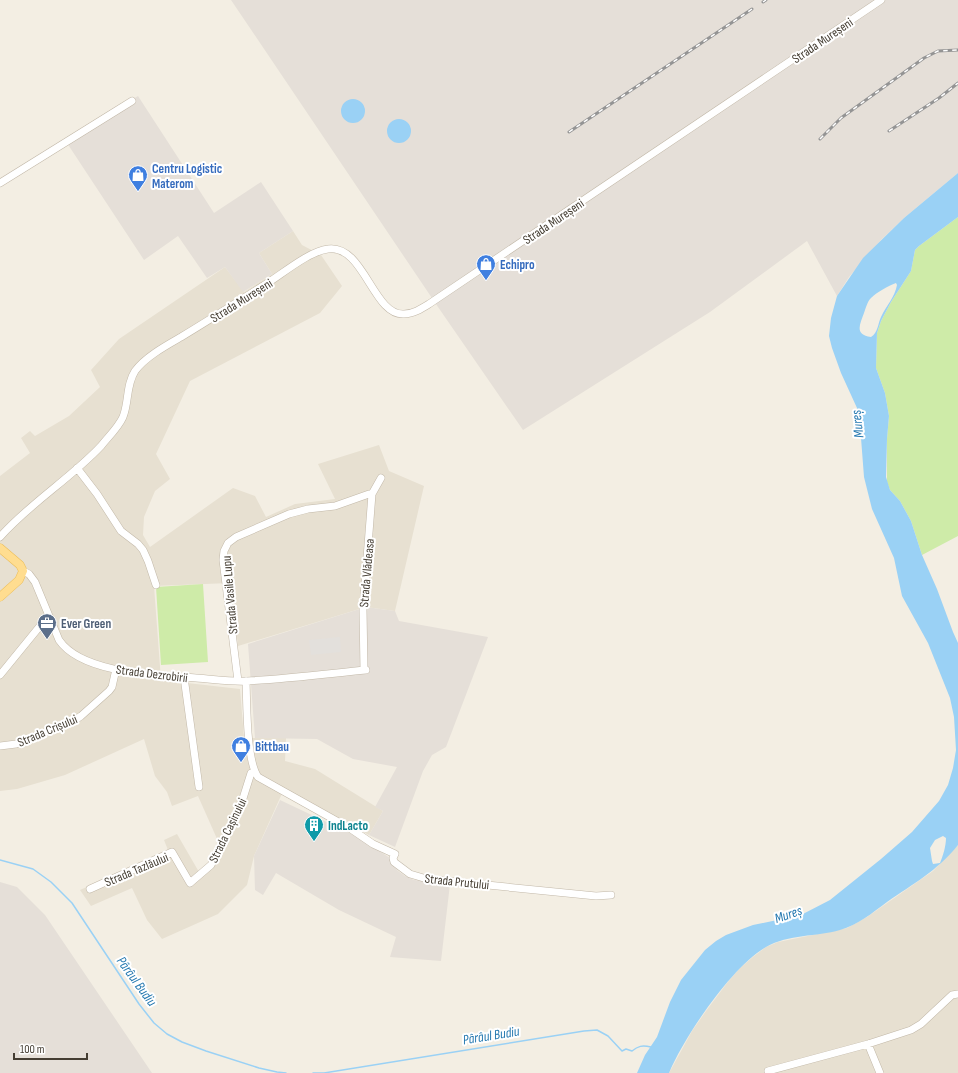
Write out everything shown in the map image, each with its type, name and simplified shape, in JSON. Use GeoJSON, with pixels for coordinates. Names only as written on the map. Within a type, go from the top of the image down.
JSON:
{"type":"FeatureCollection","features":[{"type":"Feature","properties":{"kind":"main road","name":"Strada Dezrobirii"},"geometry":{"type":"LineString","coordinates":[[0,548],[20,565],[23,571]]}},
{"type":"Feature","properties":{"kind":"main road"},"geometry":{"type":"LineString","coordinates":[[0,597],[19,580],[23,571]]}},
{"type":"Feature","properties":{"kind":"street","name":"Strada Mureșeni"},"geometry":{"type":"LineString","coordinates":[[0,537],[22,514],[77,468],[115,429],[122,418],[130,382],[135,371],[142,364],[165,347],[305,259],[318,252],[338,248],[356,263],[388,308],[402,314],[415,312],[881,0]]}},
{"type":"Feature","properties":{"kind":"street"},"geometry":{"type":"LineString","coordinates":[[0,183],[132,101]]}},
{"type":"Feature","properties":{"kind":"street"},"geometry":{"type":"LineString","coordinates":[[77,468],[97,494],[121,531],[138,544],[143,550],[156,585]]}},
{"type":"Feature","properties":{"kind":"street","name":"Strada Vlădeasa"},"geometry":{"type":"LineString","coordinates":[[365,670],[363,610],[372,494],[381,478]]}},
{"type":"Feature","properties":{"kind":"street","name":"Strada Vasile Lupu"},"geometry":{"type":"LineString","coordinates":[[238,681],[223,560],[224,551],[228,543],[236,537],[289,514],[308,508],[335,506],[368,494],[372,494]]}},
{"type":"Feature","properties":{"kind":"street","name":"Strada Dezrobirii"},"geometry":{"type":"LineString","coordinates":[[23,571],[29,574],[35,582],[59,640],[68,651],[89,661],[116,669],[141,673],[238,681],[365,670]]}},
{"type":"Feature","properties":{"kind":"street"},"geometry":{"type":"LineString","coordinates":[[0,675],[40,626],[50,619]]}},
{"type":"Feature","properties":{"kind":"street","name":"Strada Crișului"},"geometry":{"type":"LineString","coordinates":[[0,746],[16,744],[39,736],[67,724],[81,716],[112,687],[116,669]]}},
{"type":"Feature","properties":{"kind":"street"},"geometry":{"type":"LineString","coordinates":[[184,677],[199,787]]}},
{"type":"Feature","properties":{"kind":"street"},"geometry":{"type":"LineString","coordinates":[[246,681],[251,759],[254,772]]}},
{"type":"Feature","properties":{"kind":"street","name":"Strada Cașinului"},"geometry":{"type":"LineString","coordinates":[[190,883],[210,865],[239,811],[250,775],[254,772]]}},
{"type":"Feature","properties":{"kind":"street","name":"Strada Prutului"},"geometry":{"type":"LineString","coordinates":[[254,772],[263,781],[351,829],[373,844],[395,854],[393,860],[396,864],[414,875],[427,878],[596,896],[611,895]]}},
{"type":"Feature","properties":{"kind":"street","name":"Strada Tazlăului"},"geometry":{"type":"LineString","coordinates":[[90,889],[172,852],[190,883]]}},
{"type":"Feature","properties":{"kind":"street"},"geometry":{"type":"LineString","coordinates":[[768,1071],[868,1044],[911,1030],[921,1024],[952,995],[958,994]]}},
{"type":"Feature","properties":{"kind":"street"},"geometry":{"type":"LineString","coordinates":[[868,1044],[880,1073]]}},
{"type":"Feature","properties":{"kind":"shaded area"},"geometry":{"type":"Polygon","coordinates":[[[231,0],[958,0],[958,173],[904,218],[881,240],[849,277],[837,296],[807,241],[710,312],[523,430],[438,307],[231,0]]]}},
{"type":"Feature","properties":{"kind":"shaded area"},"geometry":{"type":"Polygon","coordinates":[[[138,96],[214,213],[261,182],[293,231],[259,253],[272,274],[243,292],[225,267],[207,278],[178,236],[144,260],[65,140],[138,96]]]}},
{"type":"Feature","properties":{"kind":"shaded area"},"geometry":{"type":"Polygon","coordinates":[[[293,231],[302,245],[321,255],[342,286],[320,313],[190,381],[156,454],[170,479],[155,491],[144,517],[143,535],[150,547],[233,488],[255,496],[266,517],[295,504],[335,499],[318,464],[379,445],[389,471],[424,486],[395,611],[366,607],[238,646],[230,583],[154,586],[161,680],[240,689],[244,738],[286,738],[285,761],[315,769],[383,811],[369,835],[284,789],[254,856],[247,885],[218,914],[162,939],[147,920],[132,888],[91,906],[80,890],[168,850],[164,840],[177,834],[199,872],[209,862],[218,841],[198,796],[172,806],[167,792],[155,776],[144,739],[65,775],[17,789],[0,791],[0,476],[30,453],[21,438],[30,431],[35,436],[69,416],[100,387],[91,370],[119,339],[225,267],[244,292],[272,274],[259,253],[293,231]]]}},
{"type":"Feature","properties":{"kind":"shaded area"},"geometry":{"type":"Polygon","coordinates":[[[366,607],[395,611],[399,621],[488,637],[446,747],[432,755],[423,771],[395,847],[369,835],[383,811],[375,807],[397,767],[353,759],[317,739],[255,738],[248,644],[366,607]]]}},
{"type":"Feature","properties":{"kind":"shaded area"},"geometry":{"type":"Polygon","coordinates":[[[340,637],[341,652],[311,655],[309,640],[340,637]]]}},
{"type":"Feature","properties":{"kind":"shaded area"},"geometry":{"type":"Polygon","coordinates":[[[280,800],[356,836],[390,858],[392,864],[405,876],[414,880],[450,884],[441,961],[390,957],[396,937],[339,910],[276,873],[263,895],[255,890],[254,856],[280,800]]]}},
{"type":"Feature","properties":{"kind":"shaded area"},"geometry":{"type":"Polygon","coordinates":[[[958,845],[958,1073],[669,1073],[692,1031],[706,1011],[739,969],[754,956],[766,947],[778,942],[847,928],[867,917],[933,871],[958,845]]]}},
{"type":"Feature","properties":{"kind":"shaded area"},"geometry":{"type":"Polygon","coordinates":[[[0,882],[17,887],[45,915],[152,1073],[0,1073],[0,882]]]}},
{"type":"Feature","properties":{"kind":"green space"},"geometry":{"type":"Polygon","coordinates":[[[958,217],[958,536],[922,555],[911,521],[900,501],[890,490],[887,482],[887,439],[889,416],[885,393],[876,368],[877,333],[881,321],[891,302],[911,271],[915,250],[958,217]]]}},
{"type":"Feature","properties":{"kind":"green space"},"geometry":{"type":"Polygon","coordinates":[[[203,584],[208,662],[161,665],[156,587],[203,584]]]}},
{"type":"Feature","properties":{"kind":"water"},"geometry":{"type":"Polygon","coordinates":[[[353,99],[362,102],[365,111],[362,120],[353,123],[344,120],[341,111],[344,102],[353,99]]]}},
{"type":"Feature","properties":{"kind":"water"},"geometry":{"type":"Polygon","coordinates":[[[399,119],[404,120],[410,126],[410,136],[404,142],[399,143],[394,142],[388,136],[387,131],[388,126],[394,120],[399,119]]]}},
{"type":"Feature","properties":{"kind":"water"},"geometry":{"type":"Polygon","coordinates":[[[958,173],[958,217],[915,250],[911,271],[891,302],[881,321],[877,333],[876,368],[885,393],[889,416],[886,477],[890,490],[900,501],[911,521],[922,555],[958,643],[958,845],[941,863],[933,870],[859,922],[840,930],[784,940],[766,947],[753,956],[724,986],[697,1022],[669,1073],[637,1073],[645,1055],[657,1037],[670,1002],[681,980],[705,950],[726,935],[753,925],[801,915],[830,900],[912,832],[939,801],[948,785],[956,750],[954,717],[950,698],[928,643],[902,596],[894,558],[872,509],[864,477],[860,425],[857,408],[841,373],[829,336],[831,318],[837,296],[863,258],[904,218],[958,173]],[[896,283],[879,291],[870,300],[860,325],[860,331],[862,334],[871,337],[875,333],[881,317],[894,294],[897,285],[896,283]],[[943,836],[935,840],[930,848],[933,864],[940,863],[945,848],[946,838],[943,836]]]}},
{"type":"Feature","properties":{"kind":"waterway","name":"Pârâul Budiu"},"geometry":{"type":"LineString","coordinates":[[0,860],[33,869],[51,882],[72,903],[139,1004],[154,1023],[167,1034],[182,1042],[206,1051],[259,1068],[286,1073]]}},
{"type":"Feature","properties":{"kind":"waterway","name":"Pârâul Budiu"},"geometry":{"type":"LineString","coordinates":[[313,1073],[324,1073],[584,1031],[597,1030],[608,1036],[622,1051],[626,1049],[632,1051],[640,1046],[651,1047]]}},
{"type":"Feature","properties":{"kind":"railway"},"geometry":{"type":"LineString","coordinates":[[569,132],[752,9]]}},
{"type":"Feature","properties":{"kind":"railway"},"geometry":{"type":"LineString","coordinates":[[820,139],[841,118],[924,58],[938,51],[958,50]]}},
{"type":"Feature","properties":{"kind":"railway"},"geometry":{"type":"LineString","coordinates":[[889,131],[939,98],[958,83]]}},
{"type":"Feature","properties":{"kind":"place","name":"Centru Logistic Materom"},"geometry":{"type":"Point","coordinates":[138,192]}},
{"type":"Feature","properties":{"kind":"place","name":"Echipro"},"geometry":{"type":"Point","coordinates":[486,281]}},
{"type":"Feature","properties":{"kind":"place","name":"Ever Green"},"geometry":{"type":"Point","coordinates":[47,640]}},
{"type":"Feature","properties":{"kind":"place","name":"Bittbau"},"geometry":{"type":"Point","coordinates":[241,763]}},
{"type":"Feature","properties":{"kind":"place","name":"IndLacto"},"geometry":{"type":"Point","coordinates":[314,842]}},
{"type":"Feature","properties":{"kind":"water label","name":"Mureș"},"geometry":{"type":"Point","coordinates":[857,424]}},
{"type":"Feature","properties":{"kind":"water label","name":"Mureș"},"geometry":{"type":"Point","coordinates":[788,914]}}]}
